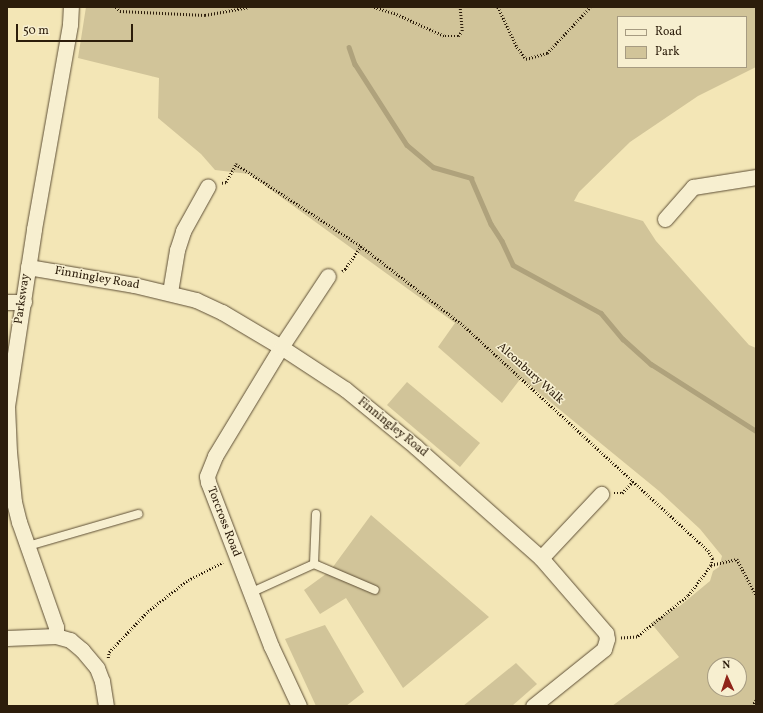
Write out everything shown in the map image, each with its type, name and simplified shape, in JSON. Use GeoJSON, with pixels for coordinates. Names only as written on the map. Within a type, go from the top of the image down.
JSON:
{"type":"FeatureCollection","features":[{"type":"Feature","properties":{"kind":"street","name":"Parksway"},"geometry":{"type":"LineString","coordinates":[[56,636],[56,628],[14,502],[9,452],[8,412],[28,267],[70,24],[71,7]]}},
{"type":"Feature","properties":{"kind":"street"},"geometry":{"type":"LineString","coordinates":[[665,219],[693,187],[756,177]]}},
{"type":"Feature","properties":{"kind":"street"},"geometry":{"type":"LineString","coordinates":[[170,292],[183,231],[208,186]]}},
{"type":"Feature","properties":{"kind":"street","name":"Finningley Road"},"geometry":{"type":"LineString","coordinates":[[28,267],[170,292],[196,300],[222,312],[281,346],[345,389],[416,447],[541,558],[606,632],[608,639]]}},
{"type":"Feature","properties":{"kind":"street","name":"Torcross Road"},"geometry":{"type":"LineString","coordinates":[[299,706],[271,646],[250,593],[208,482],[208,470],[281,346],[328,276]]}},
{"type":"Feature","properties":{"kind":"street"},"geometry":{"type":"LineString","coordinates":[[7,302],[24,302]]}},
{"type":"Feature","properties":{"kind":"street"},"geometry":{"type":"LineString","coordinates":[[541,558],[601,494]]}},
{"type":"Feature","properties":{"kind":"street"},"geometry":{"type":"LineString","coordinates":[[7,638],[56,636],[70,640],[91,659],[102,681],[106,706]]}},
{"type":"Feature","properties":{"kind":"street"},"geometry":{"type":"LineString","coordinates":[[533,706],[604,649],[608,639]]}},
{"type":"Feature","properties":{"kind":"lane"},"geometry":{"type":"LineString","coordinates":[[28,546],[138,514]]}},
{"type":"Feature","properties":{"kind":"lane"},"geometry":{"type":"LineString","coordinates":[[314,564],[316,514]]}},
{"type":"Feature","properties":{"kind":"lane"},"geometry":{"type":"LineString","coordinates":[[250,593],[314,564],[375,590]]}},
{"type":"Feature","properties":{"kind":"path"},"geometry":{"type":"LineString","coordinates":[[116,7],[120,11],[205,15],[249,7]]}},
{"type":"Feature","properties":{"kind":"path"},"geometry":{"type":"LineString","coordinates":[[374,7],[394,12],[445,36],[458,36],[462,31],[460,7]]}},
{"type":"Feature","properties":{"kind":"path"},"geometry":{"type":"LineString","coordinates":[[498,7],[517,47],[526,58],[547,53],[590,7]]}},
{"type":"Feature","properties":{"kind":"path","name":"Alconbury Walk"},"geometry":{"type":"LineString","coordinates":[[208,186],[226,182],[236,164],[361,246],[463,325],[708,550],[713,559],[711,566]]}},
{"type":"Feature","properties":{"kind":"path"},"geometry":{"type":"LineString","coordinates":[[328,276],[345,269],[361,246]]}},
{"type":"Feature","properties":{"kind":"path"},"geometry":{"type":"LineString","coordinates":[[601,494],[622,493],[633,481]]}},
{"type":"Feature","properties":{"kind":"path"},"geometry":{"type":"LineString","coordinates":[[102,681],[109,652],[148,611],[188,580],[236,556]]}},
{"type":"Feature","properties":{"kind":"path"},"geometry":{"type":"LineString","coordinates":[[608,639],[637,637],[688,596],[711,566],[737,559],[756,596]]}},
{"type":"Feature","properties":{"kind":"path"},"geometry":{"type":"LineString","coordinates":[[752,706],[756,700]]}},
{"type":"Feature","properties":{"kind":"green space"},"geometry":{"type":"Polygon","coordinates":[[[86,7],[756,7],[756,67],[698,96],[630,142],[579,192],[574,201],[643,221],[656,241],[749,345],[756,348],[756,706],[612,706],[679,657],[651,623],[681,605],[710,581],[713,571],[719,567],[722,556],[700,529],[659,491],[521,378],[502,403],[438,347],[455,323],[249,174],[215,170],[201,154],[158,118],[159,78],[78,58],[86,7]]]}},
{"type":"Feature","properties":{"kind":"green space"},"geometry":{"type":"Polygon","coordinates":[[[407,382],[480,443],[460,467],[387,405],[407,382]]]}},
{"type":"Feature","properties":{"kind":"green space"},"geometry":{"type":"Polygon","coordinates":[[[371,515],[489,617],[403,688],[346,598],[320,614],[304,590],[330,571],[371,515]]]}},
{"type":"Feature","properties":{"kind":"green space"},"geometry":{"type":"Polygon","coordinates":[[[325,625],[364,692],[346,706],[316,706],[285,639],[325,625]]]}},
{"type":"Feature","properties":{"kind":"green space"},"geometry":{"type":"Polygon","coordinates":[[[516,663],[537,684],[512,706],[463,706],[516,663]]]}},
{"type":"Feature","properties":{"kind":"waterway"},"geometry":{"type":"LineString","coordinates":[[349,47],[355,64],[407,145],[433,167],[471,178],[491,224],[502,241],[513,265],[601,313],[623,339],[651,364],[756,431]]}}]}
